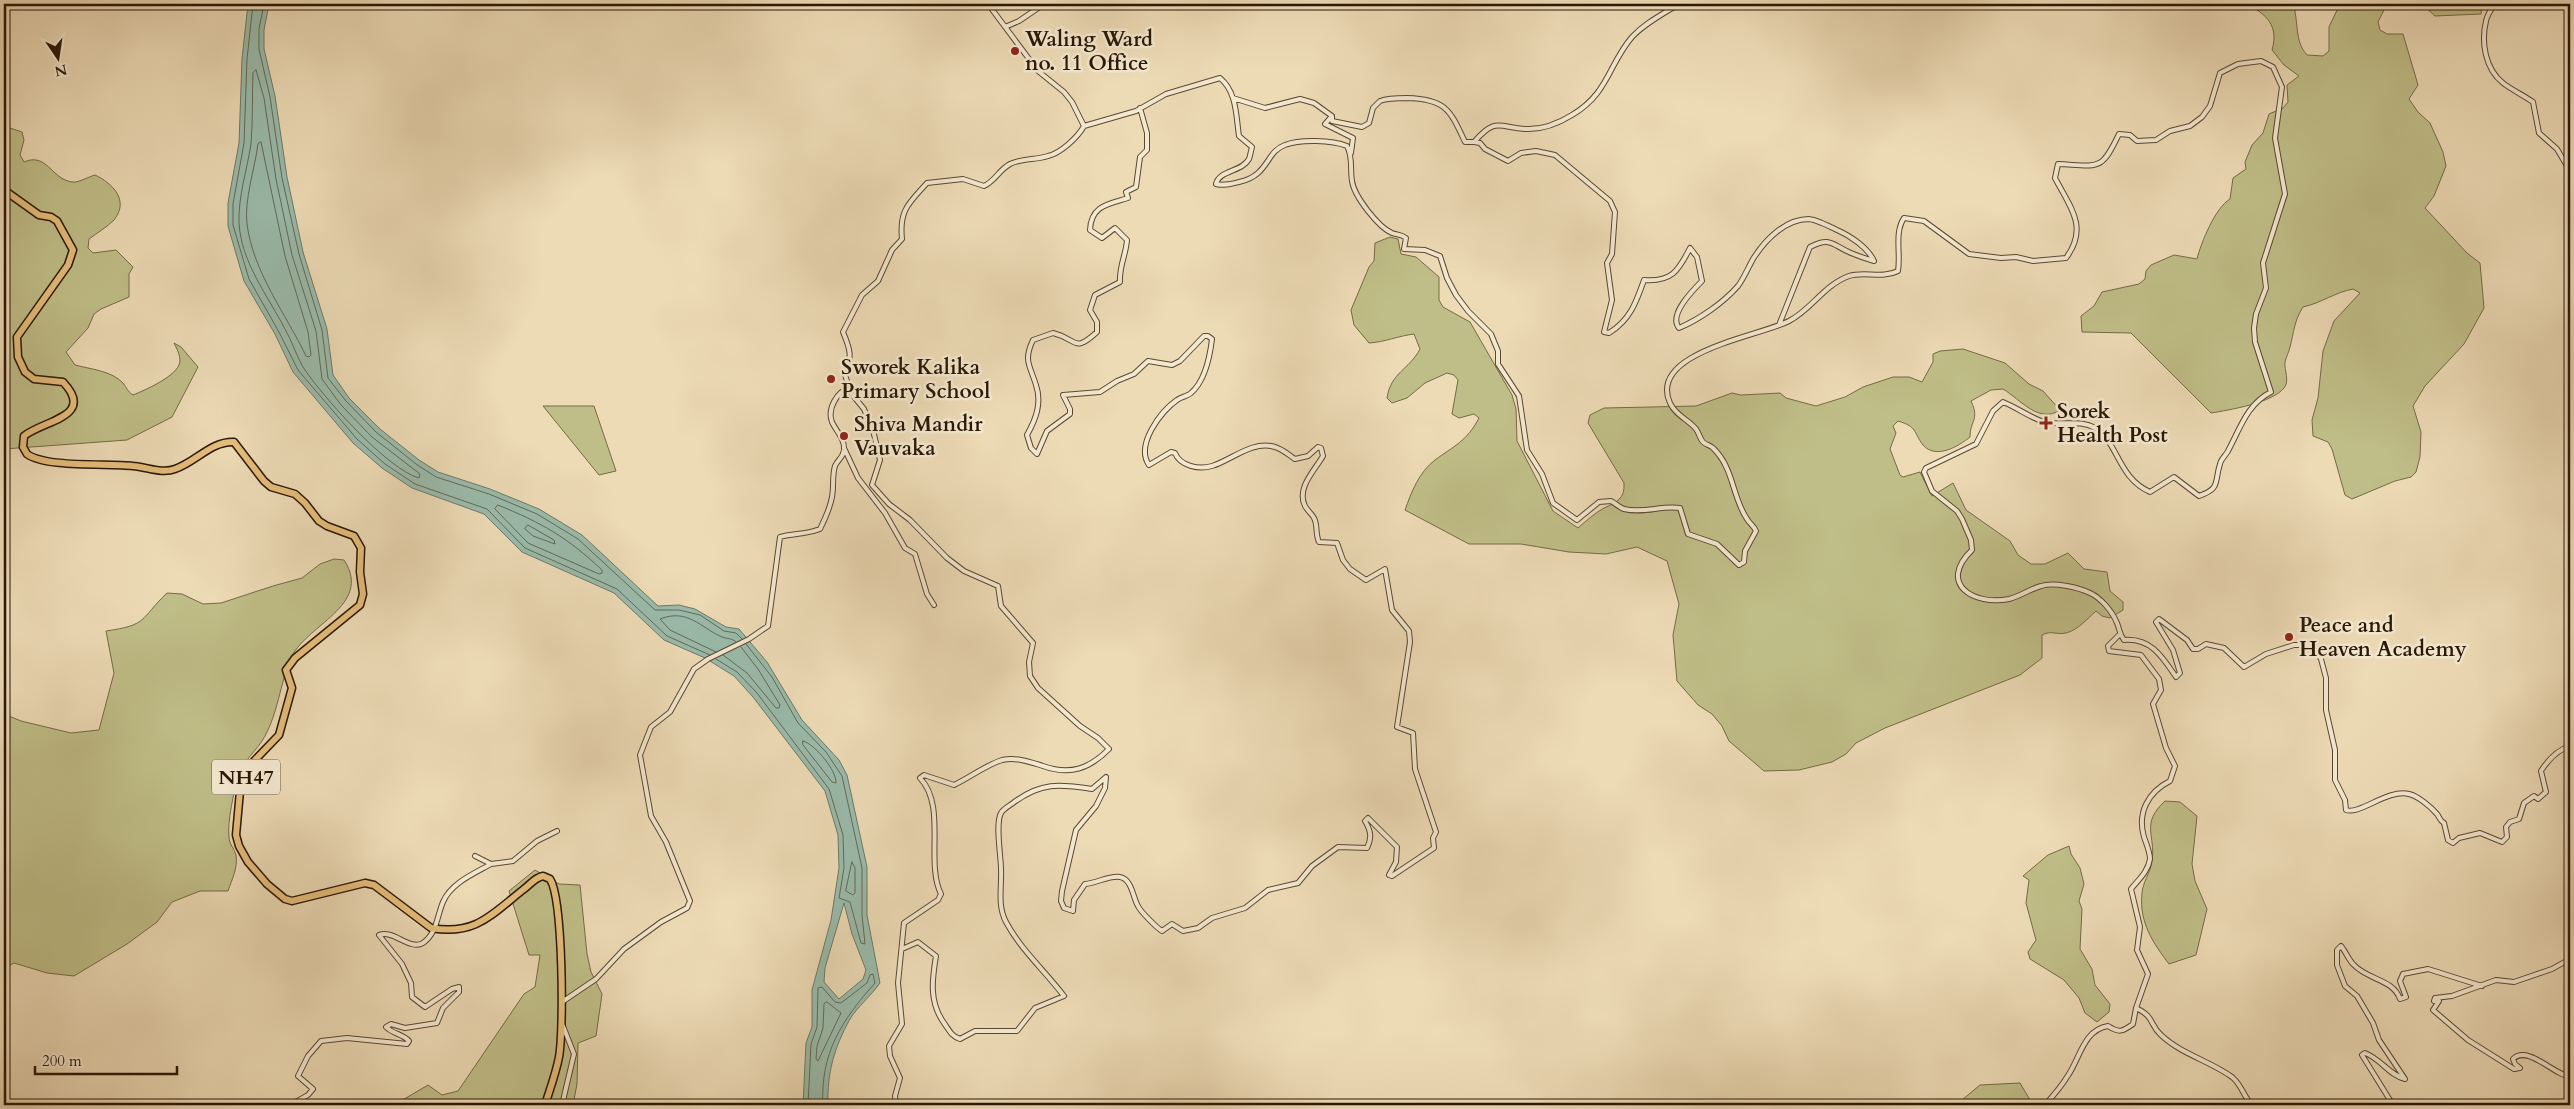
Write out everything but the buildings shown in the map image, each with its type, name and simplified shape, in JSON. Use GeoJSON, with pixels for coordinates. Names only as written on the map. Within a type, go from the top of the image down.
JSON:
{"type":"FeatureCollection","features":[{"type":"Feature","properties":{"kind":"highway","name":"NH47"},"geometry":{"type":"LineString","coordinates":[[4,190],[39,215],[51,217],[57,221],[73,250],[68,266],[17,337],[17,347],[18,357],[25,372],[34,379],[63,382],[73,394],[75,403],[72,411],[64,417],[33,430],[24,436],[23,447],[27,454],[56,462],[134,466],[164,471],[183,466],[224,442],[234,442],[264,481],[271,487],[295,494],[319,521],[348,532],[358,541],[361,548],[360,572],[363,594],[360,605],[295,658],[286,670],[292,688],[291,698],[279,735],[254,760],[240,791],[236,835],[239,846],[248,862],[285,899],[298,901],[365,883],[374,885],[415,918],[436,929]]}},
{"type":"Feature","properties":{"kind":"highway"},"geometry":{"type":"LineString","coordinates":[[436,929],[466,928],[484,921],[506,906],[533,880],[547,876],[553,883],[562,967],[562,1002],[559,1056],[545,1105]]}},
{"type":"Feature","properties":{"kind":"street"},"geometry":{"type":"LineString","coordinates":[[988,4],[1038,71],[1064,92],[1072,102],[1084,126]]}},
{"type":"Feature","properties":{"kind":"street"},"geometry":{"type":"LineString","coordinates":[[1005,27],[1044,4]]}},
{"type":"Feature","properties":{"kind":"street"},"geometry":{"type":"LineString","coordinates":[[1474,142],[1493,125],[1504,124],[1525,129],[1547,126],[1572,115],[1603,89],[1632,38],[1647,24],[1679,4]]}},
{"type":"Feature","properties":{"kind":"street"},"geometry":{"type":"LineString","coordinates":[[2494,4],[2486,20],[2484,36],[2484,51],[2488,63],[2502,82],[2533,102],[2539,133],[2557,149],[2570,171]]}},
{"type":"Feature","properties":{"kind":"street"},"geometry":{"type":"LineString","coordinates":[[1332,117],[1326,124],[1354,138],[1351,153],[1352,185],[1363,206],[1384,228],[1406,238],[1404,249],[1426,250],[1440,256],[1446,278],[1456,295],[1468,311],[1491,334],[1498,351],[1498,364],[1519,396],[1527,450],[1542,474],[1552,503],[1577,520],[1599,502],[1611,501],[1622,509],[1637,511],[1680,508],[1688,534],[1717,544],[1739,565],[1744,562],[1745,551],[1756,531],[1747,519],[1736,495],[1733,479],[1727,469],[1712,447],[1702,441],[1697,430],[1678,416],[1669,402],[1668,390],[1672,373],[1694,355],[1780,326],[1791,320],[1831,285],[1851,276],[1890,275],[1898,271],[1900,258],[1899,226],[1904,218],[1924,221],[1969,254],[2001,258],[2016,257],[2033,261],[2066,258],[2073,248],[2077,227],[2071,207],[2054,178],[2058,164],[2086,167],[2104,161],[2109,156],[2120,134],[2130,134],[2137,141],[2156,140],[2170,130],[2190,126],[2202,117],[2210,106],[2220,73],[2238,64],[2261,61],[2273,67],[2282,87],[2276,138],[2285,194],[2263,263],[2266,288],[2256,314],[2254,328],[2255,342],[2271,392],[2254,403],[2240,426],[2220,462],[2217,484],[2211,492],[2199,496],[2174,476],[2150,492],[2143,489],[2122,468],[2106,440],[2095,428],[2065,422],[2045,422],[2003,402],[1993,411],[1976,444],[1926,468],[1924,472],[1932,491],[1957,511],[1971,540],[1972,550],[1963,559],[1957,573],[1960,586],[1975,598],[1991,600],[2025,594],[2042,585],[2070,587],[2092,594],[2112,614],[2119,634],[2124,640],[2138,639],[2148,643],[2176,676],[2180,673],[2178,665],[2173,650],[2156,622],[2159,619],[2187,640],[2193,649],[2198,649],[2206,644],[2224,648],[2244,667],[2273,652],[2294,645],[2307,645],[2315,650],[2321,659],[2326,678],[2326,710],[2334,750],[2335,780],[2345,800],[2346,810],[2355,812],[2376,800],[2397,793],[2410,794],[2436,813],[2444,823],[2448,840],[2453,843],[2459,838],[2480,833],[2502,842],[2507,837],[2506,827],[2510,822],[2519,820],[2524,803],[2534,796],[2538,799],[2546,792],[2541,771],[2545,765],[2560,750],[2570,746]]}},
{"type":"Feature","properties":{"kind":"street"},"geometry":{"type":"LineString","coordinates":[[896,1105],[895,1096],[900,1078],[890,1056],[889,1046],[902,1024],[898,983],[904,922],[938,900],[941,894],[935,882],[936,837],[931,804],[926,785],[920,778],[924,775],[954,785],[1002,760],[1024,760],[1046,768],[1072,770],[1095,763],[1109,748],[1080,726],[1038,688],[1030,676],[1029,662],[1034,643],[1000,606],[998,586],[964,570],[947,558],[910,520],[889,504],[872,485],[880,460],[873,430],[864,409],[850,388],[845,375],[851,359],[849,346],[843,332],[862,295],[878,281],[892,250],[902,239],[900,223],[906,206],[927,183],[963,180],[984,186],[991,183],[1001,170],[1013,162],[1049,156],[1074,139],[1084,126],[1140,108],[1166,94],[1220,78],[1227,83],[1234,98],[1239,136],[1252,147],[1248,161],[1235,170],[1221,176],[1216,184],[1223,186],[1251,179],[1261,172],[1273,154],[1285,145],[1330,141],[1347,146],[1351,153]]}},
{"type":"Feature","properties":{"kind":"street"},"geometry":{"type":"LineString","coordinates":[[1234,98],[1265,108],[1300,99],[1314,103],[1332,117],[1332,121],[1362,127],[1369,123],[1375,105],[1383,100],[1427,100],[1441,105],[1456,120],[1465,142],[1480,143],[1485,149],[1508,160],[1521,153],[1536,151],[1555,155],[1610,201],[1615,212],[1612,254],[1607,263],[1612,300],[1604,332],[1609,333],[1622,325],[1632,311],[1644,280],[1659,281],[1672,276],[1690,248],[1698,257],[1702,281],[1678,313],[1676,322],[1680,328],[1729,294],[1739,284],[1753,259],[1767,241],[1790,221],[1810,219],[1829,227],[1848,236],[1872,256],[1874,261],[1850,253],[1831,241],[1820,242],[1810,247],[1780,326]]}},
{"type":"Feature","properties":{"kind":"street"},"geometry":{"type":"LineString","coordinates":[[902,949],[918,942],[936,956],[931,987],[936,1012],[954,1037],[960,1039],[975,1031],[1017,1031],[1035,1008],[1064,996],[1022,948],[1004,920],[999,898],[1001,873],[999,822],[1002,812],[1019,799],[1045,785],[1092,789],[1106,777],[1105,788],[1096,806],[1076,830],[1062,891],[1061,901],[1064,908],[1073,911],[1074,900],[1085,884],[1097,883],[1107,878],[1120,877],[1127,881],[1138,908],[1162,931],[1172,924],[1182,931],[1198,928],[1212,918],[1245,908],[1268,890],[1298,883],[1312,866],[1338,847],[1367,848],[1371,840],[1371,830],[1365,821],[1368,818],[1396,847],[1396,862],[1389,875],[1392,876],[1402,868],[1422,858],[1434,848],[1433,838],[1436,832],[1415,769],[1413,733],[1397,727],[1410,642],[1409,631],[1392,610],[1385,569],[1366,580],[1350,569],[1343,560],[1337,543],[1319,542],[1317,538],[1315,520],[1304,504],[1302,495],[1304,484],[1323,456],[1321,448],[1318,447],[1308,456],[1295,459],[1274,446],[1250,448],[1211,466],[1183,464],[1171,452],[1149,465],[1146,448],[1150,431],[1162,412],[1178,399],[1191,393],[1200,380],[1210,352],[1212,340],[1208,336],[1204,336],[1180,361],[1172,365],[1148,361],[1134,374],[1117,381],[1100,392],[1063,396],[1070,409],[1070,414],[1047,431],[1037,454],[1031,448],[1028,435],[1037,417],[1037,386],[1026,361],[1033,340],[1052,333],[1077,345],[1083,344],[1097,332],[1097,322],[1090,310],[1095,295],[1120,282],[1119,270],[1126,251],[1127,240],[1115,228],[1102,238],[1090,230],[1090,224],[1100,208],[1107,203],[1128,198],[1126,192],[1130,188],[1136,187],[1140,157],[1147,150],[1148,133],[1140,108]]}},
{"type":"Feature","properties":{"kind":"street"},"geometry":{"type":"LineString","coordinates":[[850,388],[843,390],[836,399],[831,411],[831,420],[858,478],[881,507],[905,548],[915,554],[927,594],[934,605]]}},
{"type":"Feature","properties":{"kind":"street"},"geometry":{"type":"LineString","coordinates":[[562,1002],[596,979],[624,949],[687,908],[690,901],[684,883],[666,842],[650,816],[640,755],[651,727],[670,712],[694,669],[749,639],[768,626],[780,537],[793,534],[801,536],[820,529],[832,497],[835,465],[843,458],[844,448]]}},
{"type":"Feature","properties":{"kind":"street"},"geometry":{"type":"LineString","coordinates":[[2045,1105],[2068,1075],[2088,1037],[2100,1027],[2108,1026],[2116,1031],[2123,1031],[2132,1024],[2148,974],[2137,950],[2140,926],[2130,889],[2147,870],[2150,857],[2141,828],[2144,803],[2161,786],[2170,781],[2175,766],[2166,748],[2153,704],[2161,690],[2159,679],[2141,654],[2109,651],[2108,646],[2119,634]]}},
{"type":"Feature","properties":{"kind":"street"},"geometry":{"type":"LineString","coordinates":[[290,1105],[308,1095],[313,1088],[298,1076],[308,1056],[320,1041],[347,1038],[407,1044],[409,1041],[406,1038],[391,1033],[386,1027],[391,1024],[405,1028],[437,1022],[443,1008],[459,992],[459,988],[452,990],[425,1007],[412,997],[411,983],[402,964],[379,935],[383,933],[391,935],[416,945],[423,943],[436,929],[443,903],[461,881],[491,864],[513,861],[537,842],[558,831]]}},
{"type":"Feature","properties":{"kind":"street"},"geometry":{"type":"LineString","coordinates":[[475,856],[491,864]]}},
{"type":"Feature","properties":{"kind":"street"},"geometry":{"type":"LineString","coordinates":[[2393,1105],[2362,1055],[2365,1053],[2371,1056],[2396,1077],[2405,1079],[2379,1040],[2373,1023],[2357,996],[2346,986],[2337,965],[2337,950],[2341,946],[2356,968],[2390,985],[2398,992],[2400,999],[2406,997],[2400,981],[2403,974],[2419,969],[2428,968],[2482,986]]}},
{"type":"Feature","properties":{"kind":"street"},"geometry":{"type":"LineString","coordinates":[[2570,959],[2552,969],[2514,982],[2496,980],[2482,986],[2435,998],[2434,1001],[2439,1001],[2433,1010],[2468,1040],[2514,1068],[2520,1068],[2513,1059],[2522,1055],[2535,1058],[2564,1076],[2570,1076]]}},
{"type":"Feature","properties":{"kind":"street"},"geometry":{"type":"LineString","coordinates":[[2136,1008],[2148,1014],[2160,1034],[2172,1043],[2233,1078],[2242,1086],[2252,1105]]}},
{"type":"Feature","properties":{"kind":"street"},"geometry":{"type":"LineString","coordinates":[[561,1022],[574,1054],[562,1105]]}},
{"type":"Feature","properties":{"kind":"shaded area"},"geometry":{"type":"Polygon","coordinates":[[[2246,4],[2293,4],[2300,44],[2307,55],[2323,56],[2329,51],[2329,27],[2340,4],[2385,4],[2378,22],[2380,30],[2387,34],[2403,34],[2418,85],[2409,99],[2418,112],[2430,123],[2443,152],[2446,166],[2434,196],[2425,208],[2467,253],[2480,263],[2484,308],[2464,344],[2425,386],[2413,406],[2421,432],[2420,457],[2416,472],[2411,477],[2395,481],[2352,499],[2345,495],[2332,449],[2328,442],[2313,436],[2312,420],[2318,398],[2323,351],[2334,321],[2360,293],[2353,289],[2347,290],[2303,307],[2296,322],[2285,362],[2286,385],[2278,393],[2250,405],[2211,413],[2131,333],[2082,332],[2081,316],[2094,306],[2102,292],[2139,284],[2145,279],[2146,271],[2151,265],[2174,255],[2197,259],[2205,235],[2214,218],[2230,199],[2233,178],[2246,169],[2245,162],[2252,145],[2263,133],[2269,114],[2283,108],[2288,102],[2287,85],[2299,76],[2284,65],[2272,50],[2274,34],[2270,22],[2260,12],[2246,4]]]}},
{"type":"Feature","properties":{"kind":"shaded area"},"geometry":{"type":"Polygon","coordinates":[[[2422,4],[2482,4],[2481,14],[2435,16],[2422,4]]]}},
{"type":"Feature","properties":{"kind":"shaded area"},"geometry":{"type":"Polygon","coordinates":[[[4,126],[22,132],[24,140],[20,155],[24,162],[38,160],[65,180],[72,182],[95,175],[113,187],[120,199],[118,213],[114,220],[89,239],[88,248],[93,253],[116,250],[133,267],[129,274],[129,297],[94,314],[88,328],[66,352],[75,365],[113,376],[123,383],[133,395],[158,383],[176,370],[180,359],[174,343],[181,347],[198,367],[172,417],[127,440],[4,449],[4,126]]]}},
{"type":"Feature","properties":{"kind":"shaded area"},"geometry":{"type":"Polygon","coordinates":[[[1390,237],[1398,239],[1401,254],[1416,257],[1439,277],[1439,300],[1443,307],[1470,322],[1512,395],[1516,409],[1517,441],[1553,511],[1578,528],[1597,512],[1616,502],[1623,493],[1624,483],[1588,423],[1590,415],[1604,408],[1696,406],[1732,393],[1741,395],[1780,393],[1786,398],[1816,406],[1845,397],[1863,387],[1893,377],[1909,377],[1922,382],[1933,362],[1933,354],[1940,351],[1963,349],[2005,363],[2029,384],[2043,391],[2060,410],[2052,414],[2037,412],[2003,389],[1991,390],[1971,401],[1975,416],[1970,437],[1954,447],[1941,451],[1928,449],[1909,425],[1898,421],[1893,426],[1896,433],[1890,449],[1900,475],[1903,477],[1920,472],[1932,496],[1953,483],[1966,510],[2010,541],[2018,555],[2031,564],[2045,564],[2068,553],[2084,569],[2107,572],[2110,591],[2123,602],[2123,610],[2110,618],[2102,616],[2096,611],[2070,632],[2042,635],[2042,658],[2020,675],[1885,728],[1856,743],[1846,754],[1832,762],[1799,770],[1764,771],[1729,741],[1722,726],[1712,714],[1698,705],[1677,681],[1673,635],[1679,604],[1667,561],[1637,547],[1606,554],[1569,552],[1521,544],[1469,544],[1405,510],[1424,470],[1465,438],[1479,418],[1474,414],[1459,418],[1452,414],[1458,380],[1454,375],[1447,373],[1425,383],[1407,398],[1392,403],[1387,398],[1392,382],[1411,362],[1420,349],[1414,334],[1369,343],[1354,325],[1351,310],[1369,267],[1374,261],[1375,243],[1390,237]]]}},
{"type":"Feature","properties":{"kind":"shaded area"},"geometry":{"type":"Polygon","coordinates":[[[543,406],[594,406],[616,471],[599,475],[543,406]]]}},
{"type":"Feature","properties":{"kind":"shaded area"},"geometry":{"type":"Polygon","coordinates":[[[334,559],[344,560],[351,576],[350,590],[344,603],[309,636],[290,660],[269,727],[262,741],[243,766],[238,777],[229,824],[230,842],[236,855],[236,864],[228,891],[200,891],[172,902],[157,922],[127,944],[74,976],[47,973],[14,963],[4,968],[4,714],[21,721],[71,733],[99,730],[114,673],[106,631],[120,629],[142,620],[167,593],[182,594],[203,604],[221,603],[302,578],[320,564],[334,559]]]}},
{"type":"Feature","properties":{"kind":"shaded area"},"geometry":{"type":"Polygon","coordinates":[[[2165,801],[2180,802],[2197,816],[2192,864],[2195,881],[2207,909],[2196,955],[2169,964],[2148,932],[2142,904],[2142,890],[2150,869],[2153,852],[2151,823],[2157,809],[2165,801]]]}},
{"type":"Feature","properties":{"kind":"shaded area"},"geometry":{"type":"Polygon","coordinates":[[[2069,846],[2071,854],[2080,868],[2084,884],[2079,901],[2082,909],[2080,949],[2092,969],[2095,985],[2110,1004],[2109,1012],[2097,1022],[2085,1013],[2079,998],[2064,980],[2030,959],[2028,952],[2036,940],[2026,903],[2029,880],[2023,876],[2048,855],[2069,846]]]}},
{"type":"Feature","properties":{"kind":"shaded area"},"geometry":{"type":"Polygon","coordinates":[[[535,870],[559,884],[580,885],[587,954],[591,972],[602,994],[596,1036],[578,1043],[577,1084],[573,1105],[394,1105],[428,1085],[442,1095],[458,1091],[524,994],[535,987],[540,955],[529,955],[509,891],[535,870]]]}},
{"type":"Feature","properties":{"kind":"shaded area"},"geometry":{"type":"Polygon","coordinates":[[[2020,1083],[2033,1105],[1956,1105],[1980,1085],[2020,1083]]]}},
{"type":"Feature","properties":{"kind":"water"},"geometry":{"type":"Polygon","coordinates":[[[248,4],[269,4],[264,30],[264,49],[275,96],[287,177],[303,252],[327,329],[333,375],[349,398],[380,429],[419,460],[438,472],[490,489],[539,509],[582,535],[658,606],[679,605],[695,609],[726,627],[739,629],[767,662],[802,720],[839,760],[847,775],[867,867],[867,915],[880,983],[853,1014],[840,1040],[830,1071],[828,1105],[803,1105],[806,1043],[812,1027],[812,990],[831,920],[839,868],[838,835],[825,791],[753,697],[734,676],[705,658],[664,640],[614,593],[522,552],[484,514],[412,488],[382,468],[353,443],[293,372],[275,334],[244,281],[228,226],[228,203],[239,143],[242,59],[248,4]],[[844,903],[825,968],[824,982],[839,999],[863,979],[866,970],[852,934],[844,903]]]}},
{"type":"Feature","properties":{"kind":"place","name":"Waling Ward no. 11 Office"},"geometry":{"type":"Point","coordinates":[1015,51]}},
{"type":"Feature","properties":{"kind":"place","name":"Sworek Kalika Primary School"},"geometry":{"type":"Point","coordinates":[831,379]}},
{"type":"Feature","properties":{"kind":"place","name":"Sorek Health Post"},"geometry":{"type":"Point","coordinates":[2046,423]}},
{"type":"Feature","properties":{"kind":"place","name":"Shiva Mandir Vauvaka"},"geometry":{"type":"Point","coordinates":[844,436]}},
{"type":"Feature","properties":{"kind":"place","name":"Peace and Heaven Academy"},"geometry":{"type":"Point","coordinates":[2289,637]}}]}
